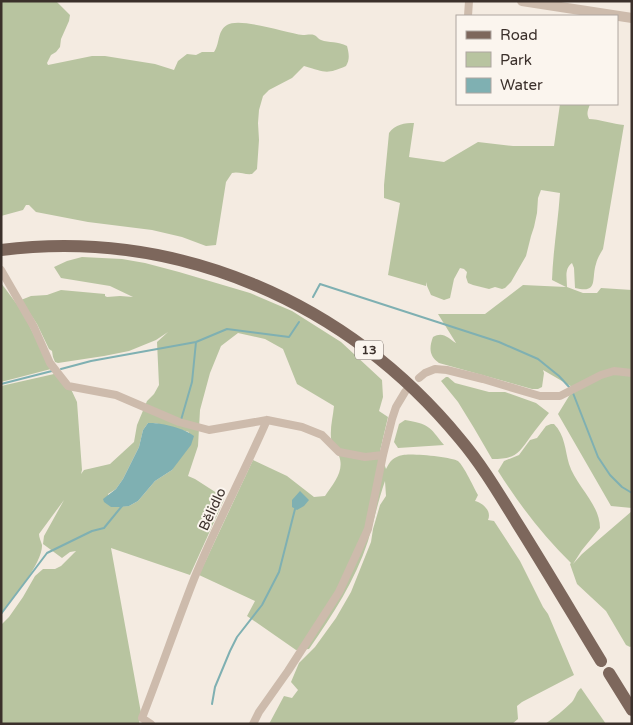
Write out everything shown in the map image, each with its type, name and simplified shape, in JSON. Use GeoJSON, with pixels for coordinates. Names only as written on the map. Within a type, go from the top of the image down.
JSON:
{"type":"FeatureCollection","features":[{"type":"Feature","properties":{"kind":"main road","name":"13"},"geometry":{"type":"LineString","coordinates":[[1,250],[24,247],[79,246],[155,255],[196,264],[239,278],[274,293],[340,329],[374,354],[419,393],[460,439],[496,490],[601,660]]}},
{"type":"Feature","properties":{"kind":"main road"},"geometry":{"type":"LineString","coordinates":[[609,673],[632,710]]}},
{"type":"Feature","properties":{"kind":"street"},"geometry":{"type":"LineString","coordinates":[[468,15],[470,1]]}},
{"type":"Feature","properties":{"kind":"street"},"geometry":{"type":"LineString","coordinates":[[522,1],[613,15]]}},
{"type":"Feature","properties":{"kind":"street"},"geometry":{"type":"LineString","coordinates":[[618,16],[632,18]]}},
{"type":"Feature","properties":{"kind":"street"},"geometry":{"type":"LineString","coordinates":[[1,270],[34,327],[50,363],[68,386],[116,395],[179,422],[209,430],[267,420],[302,427],[322,435],[338,452],[364,457],[383,455]]}},
{"type":"Feature","properties":{"kind":"street"},"geometry":{"type":"LineString","coordinates":[[419,378],[435,369],[447,370],[540,396],[560,396],[601,375],[614,371],[632,373]]}},
{"type":"Feature","properties":{"kind":"street"},"geometry":{"type":"LineString","coordinates":[[253,724],[259,712],[339,592],[368,529],[383,455],[396,407],[405,392]]}},
{"type":"Feature","properties":{"kind":"street","name":"Bělidlo"},"geometry":{"type":"LineString","coordinates":[[150,724],[142,718],[194,580],[267,420]]}},
{"type":"Feature","properties":{"kind":"green space"},"geometry":{"type":"Polygon","coordinates":[[[1,1],[56,1],[70,15],[60,47],[51,55],[47,63],[48,65],[92,56],[105,56],[155,64],[174,70],[178,61],[187,54],[196,55],[202,52],[214,52],[220,34],[227,25],[233,23],[252,24],[295,34],[314,35],[327,42],[340,43],[347,46],[349,59],[346,66],[329,72],[304,66],[292,78],[269,90],[263,96],[259,110],[257,169],[252,174],[232,173],[226,182],[216,245],[206,246],[182,237],[152,230],[88,222],[36,212],[29,205],[26,205],[23,210],[1,216],[1,1]]]}},
{"type":"Feature","properties":{"kind":"green space"},"geometry":{"type":"Polygon","coordinates":[[[560,105],[590,105],[587,113],[589,119],[624,125],[603,249],[596,262],[593,284],[588,289],[575,288],[572,263],[569,265],[566,277],[567,287],[583,293],[597,293],[601,288],[632,290],[632,508],[611,506],[558,414],[574,388],[543,370],[542,387],[532,389],[439,363],[433,358],[431,352],[433,337],[437,335],[445,336],[456,343],[438,314],[485,314],[523,285],[566,287],[552,280],[560,193],[541,190],[526,256],[511,282],[505,288],[495,287],[489,289],[468,283],[467,272],[460,268],[454,279],[450,298],[444,300],[431,295],[427,282],[426,286],[388,275],[400,203],[384,198],[389,133],[391,130],[400,125],[414,123],[409,157],[444,162],[478,142],[513,146],[554,146],[560,105]]]}},
{"type":"Feature","properties":{"kind":"green space"},"geometry":{"type":"Polygon","coordinates":[[[82,257],[122,259],[179,272],[250,293],[292,311],[341,342],[382,380],[383,397],[379,411],[388,417],[380,451],[386,469],[394,458],[407,455],[448,458],[458,461],[478,495],[475,501],[486,508],[489,514],[488,520],[494,521],[520,561],[548,614],[574,675],[522,702],[517,706],[518,719],[512,724],[269,724],[284,696],[292,698],[298,690],[291,682],[299,663],[315,647],[336,618],[351,592],[371,542],[380,505],[386,496],[385,481],[368,541],[357,570],[335,610],[309,649],[296,650],[247,616],[255,601],[199,575],[253,460],[287,476],[314,497],[325,496],[335,482],[340,467],[339,456],[331,438],[334,406],[297,384],[283,349],[265,339],[238,333],[221,346],[210,373],[200,410],[198,446],[188,476],[223,497],[224,500],[190,575],[111,548],[141,713],[139,724],[1,724],[1,625],[23,597],[35,576],[43,569],[55,569],[61,566],[76,551],[70,552],[62,558],[43,544],[44,536],[64,500],[39,534],[42,545],[38,561],[1,614],[1,386],[54,374],[70,387],[77,402],[81,474],[84,470],[110,464],[134,442],[137,425],[147,401],[159,385],[157,342],[168,332],[156,340],[129,351],[55,362],[52,351],[49,349],[37,324],[21,300],[61,290],[105,294],[107,297],[133,297],[110,286],[61,278],[54,267],[82,257]],[[148,423],[143,430],[139,447],[123,479],[116,489],[108,494],[111,507],[129,506],[138,501],[155,481],[172,470],[189,432],[155,423],[148,423]]]}},
{"type":"Feature","properties":{"kind":"green space"},"geometry":{"type":"Polygon","coordinates":[[[1,283],[22,311],[51,369],[1,382],[1,283]]]}},
{"type":"Feature","properties":{"kind":"green space"},"geometry":{"type":"Polygon","coordinates":[[[446,377],[455,383],[489,392],[505,392],[536,403],[549,413],[516,454],[506,458],[492,459],[458,402],[441,381],[446,377]]]}},
{"type":"Feature","properties":{"kind":"green space"},"geometry":{"type":"Polygon","coordinates":[[[405,420],[428,427],[444,445],[398,448],[394,442],[399,424],[405,420]]]}},
{"type":"Feature","properties":{"kind":"green space"},"geometry":{"type":"Polygon","coordinates":[[[551,424],[558,428],[572,472],[592,503],[599,519],[600,528],[573,564],[632,511],[632,646],[630,647],[626,645],[606,611],[577,584],[571,563],[532,519],[498,471],[504,461],[519,455],[530,440],[537,438],[546,426],[551,424]]]}},
{"type":"Feature","properties":{"kind":"green space"},"geometry":{"type":"Polygon","coordinates":[[[581,688],[606,724],[545,724],[572,702],[581,688]]]}},
{"type":"Feature","properties":{"kind":"water"},"geometry":{"type":"Polygon","coordinates":[[[148,423],[159,423],[185,430],[194,436],[191,445],[172,470],[155,481],[138,501],[129,506],[111,507],[103,499],[116,489],[123,479],[139,447],[143,430],[148,423]]]}},
{"type":"Feature","properties":{"kind":"water"},"geometry":{"type":"Polygon","coordinates":[[[300,491],[309,500],[297,510],[292,507],[292,500],[300,491]]]}},
{"type":"Feature","properties":{"kind":"waterway"},"geometry":{"type":"LineString","coordinates":[[313,297],[320,284],[499,342],[538,359],[559,376],[570,388]]}},
{"type":"Feature","properties":{"kind":"waterway"},"geometry":{"type":"LineString","coordinates":[[61,369],[91,361],[196,342],[227,329],[289,337],[299,322]]}},
{"type":"Feature","properties":{"kind":"waterway"},"geometry":{"type":"LineString","coordinates":[[181,420],[192,382],[196,342]]}},
{"type":"Feature","properties":{"kind":"waterway"},"geometry":{"type":"LineString","coordinates":[[1,384],[52,371]]}},
{"type":"Feature","properties":{"kind":"waterway"},"geometry":{"type":"LineString","coordinates":[[573,393],[598,457],[610,475],[622,487],[632,493]]}},
{"type":"Feature","properties":{"kind":"waterway"},"geometry":{"type":"LineString","coordinates":[[1,614],[47,553],[92,531],[104,528],[122,506]]}},
{"type":"Feature","properties":{"kind":"waterway"},"geometry":{"type":"LineString","coordinates":[[212,704],[215,687],[237,637],[262,605],[279,572],[295,509]]}}]}
